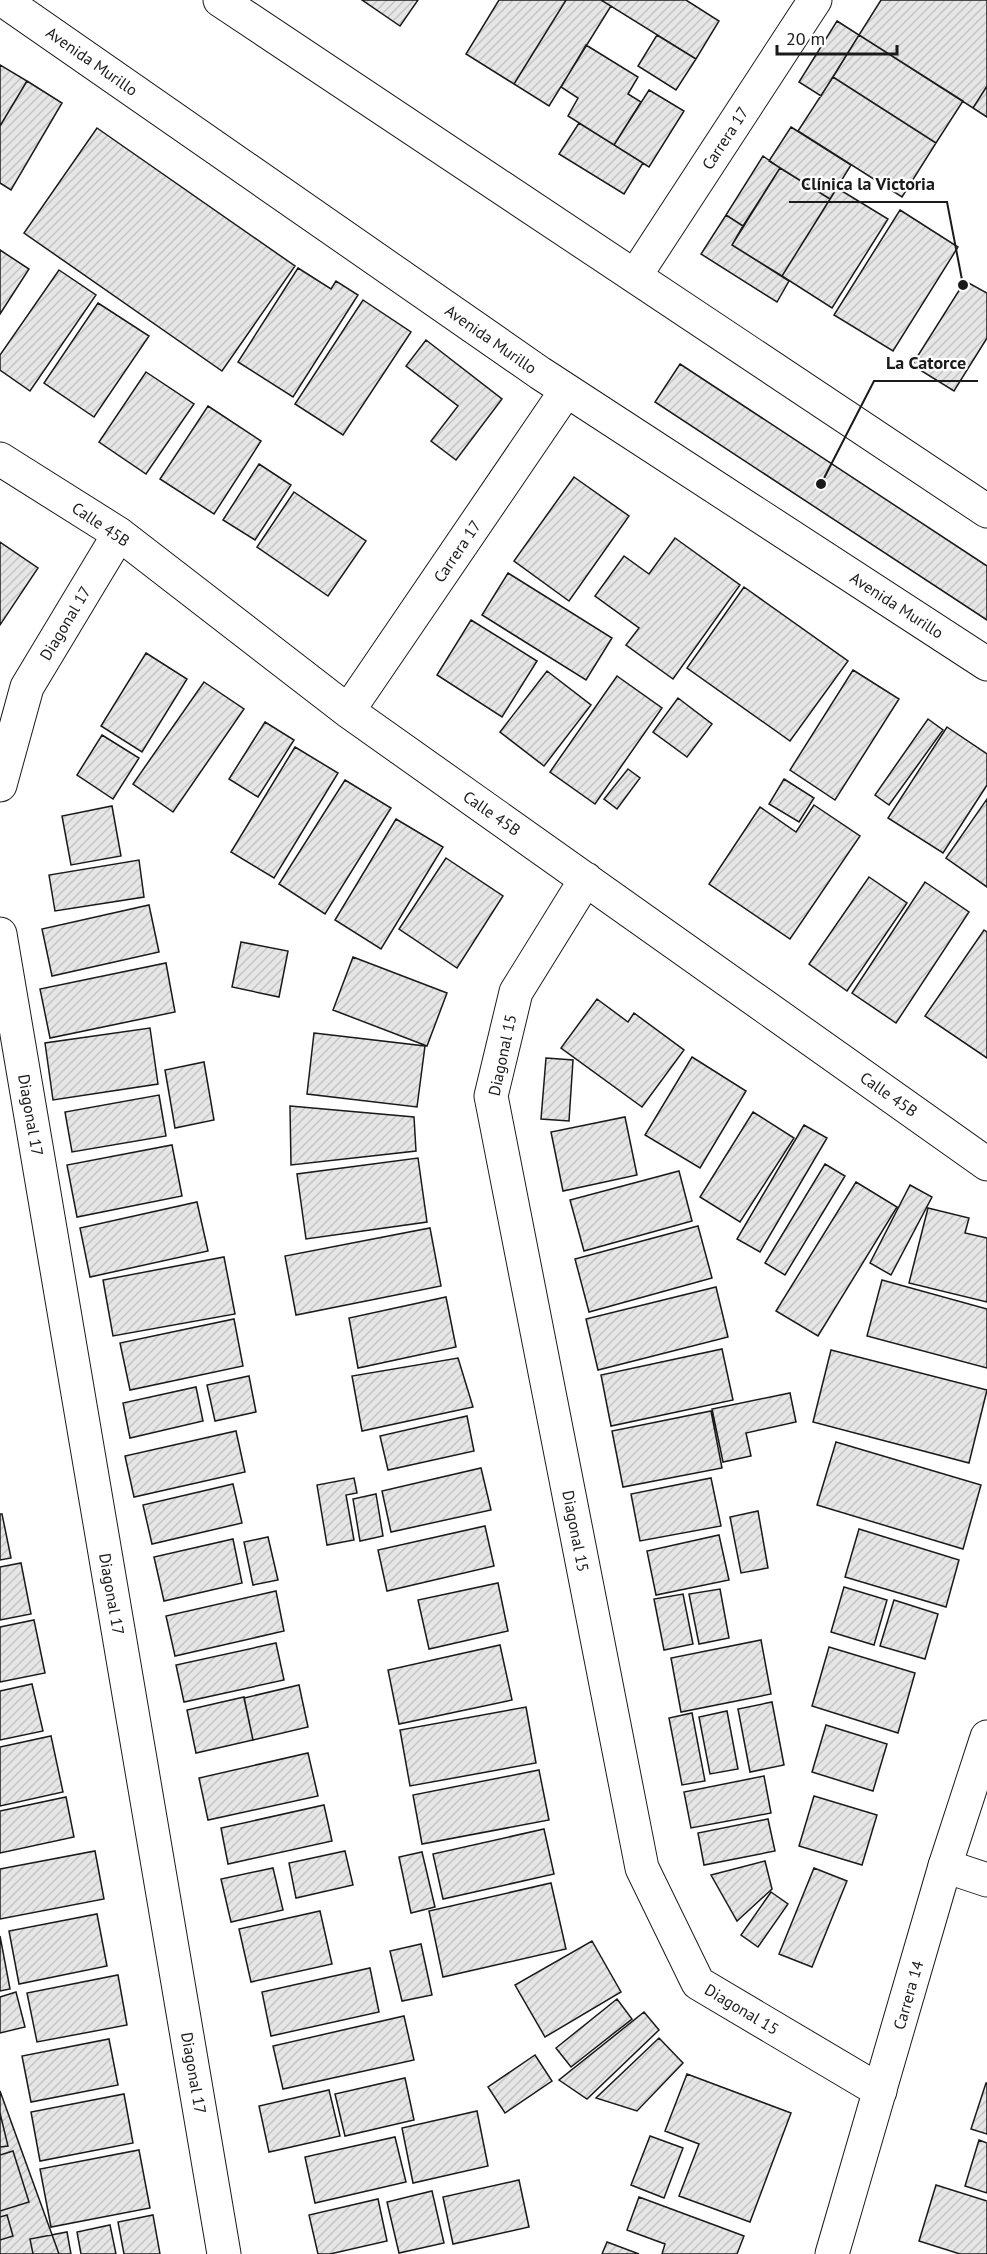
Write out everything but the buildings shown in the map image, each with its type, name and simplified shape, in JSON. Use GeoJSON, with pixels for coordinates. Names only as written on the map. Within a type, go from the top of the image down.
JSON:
{"type":"FeatureCollection","features":[{"type":"Feature","properties":{"kind":"street","name":"Avenida Murillo"},"geometry":{"type":"LineString","coordinates":[[3,0],[566,391],[987,664]]}},
{"type":"Feature","properties":{"kind":"street"},"geometry":{"type":"LineString","coordinates":[[220,0],[987,511]]}},
{"type":"Feature","properties":{"kind":"street","name":"Carrera 17"},"geometry":{"type":"LineString","coordinates":[[635,276],[815,0]]}},
{"type":"Feature","properties":{"kind":"street","name":"Carrera 17"},"geometry":{"type":"LineString","coordinates":[[348,711],[566,391]]}},
{"type":"Feature","properties":{"kind":"street","name":"Calle 45B"},"geometry":{"type":"LineString","coordinates":[[0,459],[119,534],[348,711],[987,1164]]}},
{"type":"Feature","properties":{"kind":"street","name":"Diagonal 17"},"geometry":{"type":"LineString","coordinates":[[0,785],[27,687],[119,534]]}},
{"type":"Feature","properties":{"kind":"street","name":"Diagonal 15"},"geometry":{"type":"LineString","coordinates":[[586,879],[516,992],[491,1096],[642,1868],[698,1983],[880,2091]]}},
{"type":"Feature","properties":{"kind":"street","name":"Diagonal 17"},"geometry":{"type":"LineString","coordinates":[[0,934],[224,2254]]}},
{"type":"Feature","properties":{"kind":"street","name":"Carrera 14"},"geometry":{"type":"LineString","coordinates":[[832,2254],[945,1866],[987,1737]]}},
{"type":"Feature","properties":{"kind":"street"},"geometry":{"type":"LineString","coordinates":[[945,1866],[987,1880]]}},
{"type":"Feature","properties":{"kind":"place","name":"Clínica la Victoria"},"geometry":{"type":"Point","coordinates":[963,285]}},
{"type":"Feature","properties":{"kind":"place","name":"La Catorce"},"geometry":{"type":"Point","coordinates":[821,484]}}]}
